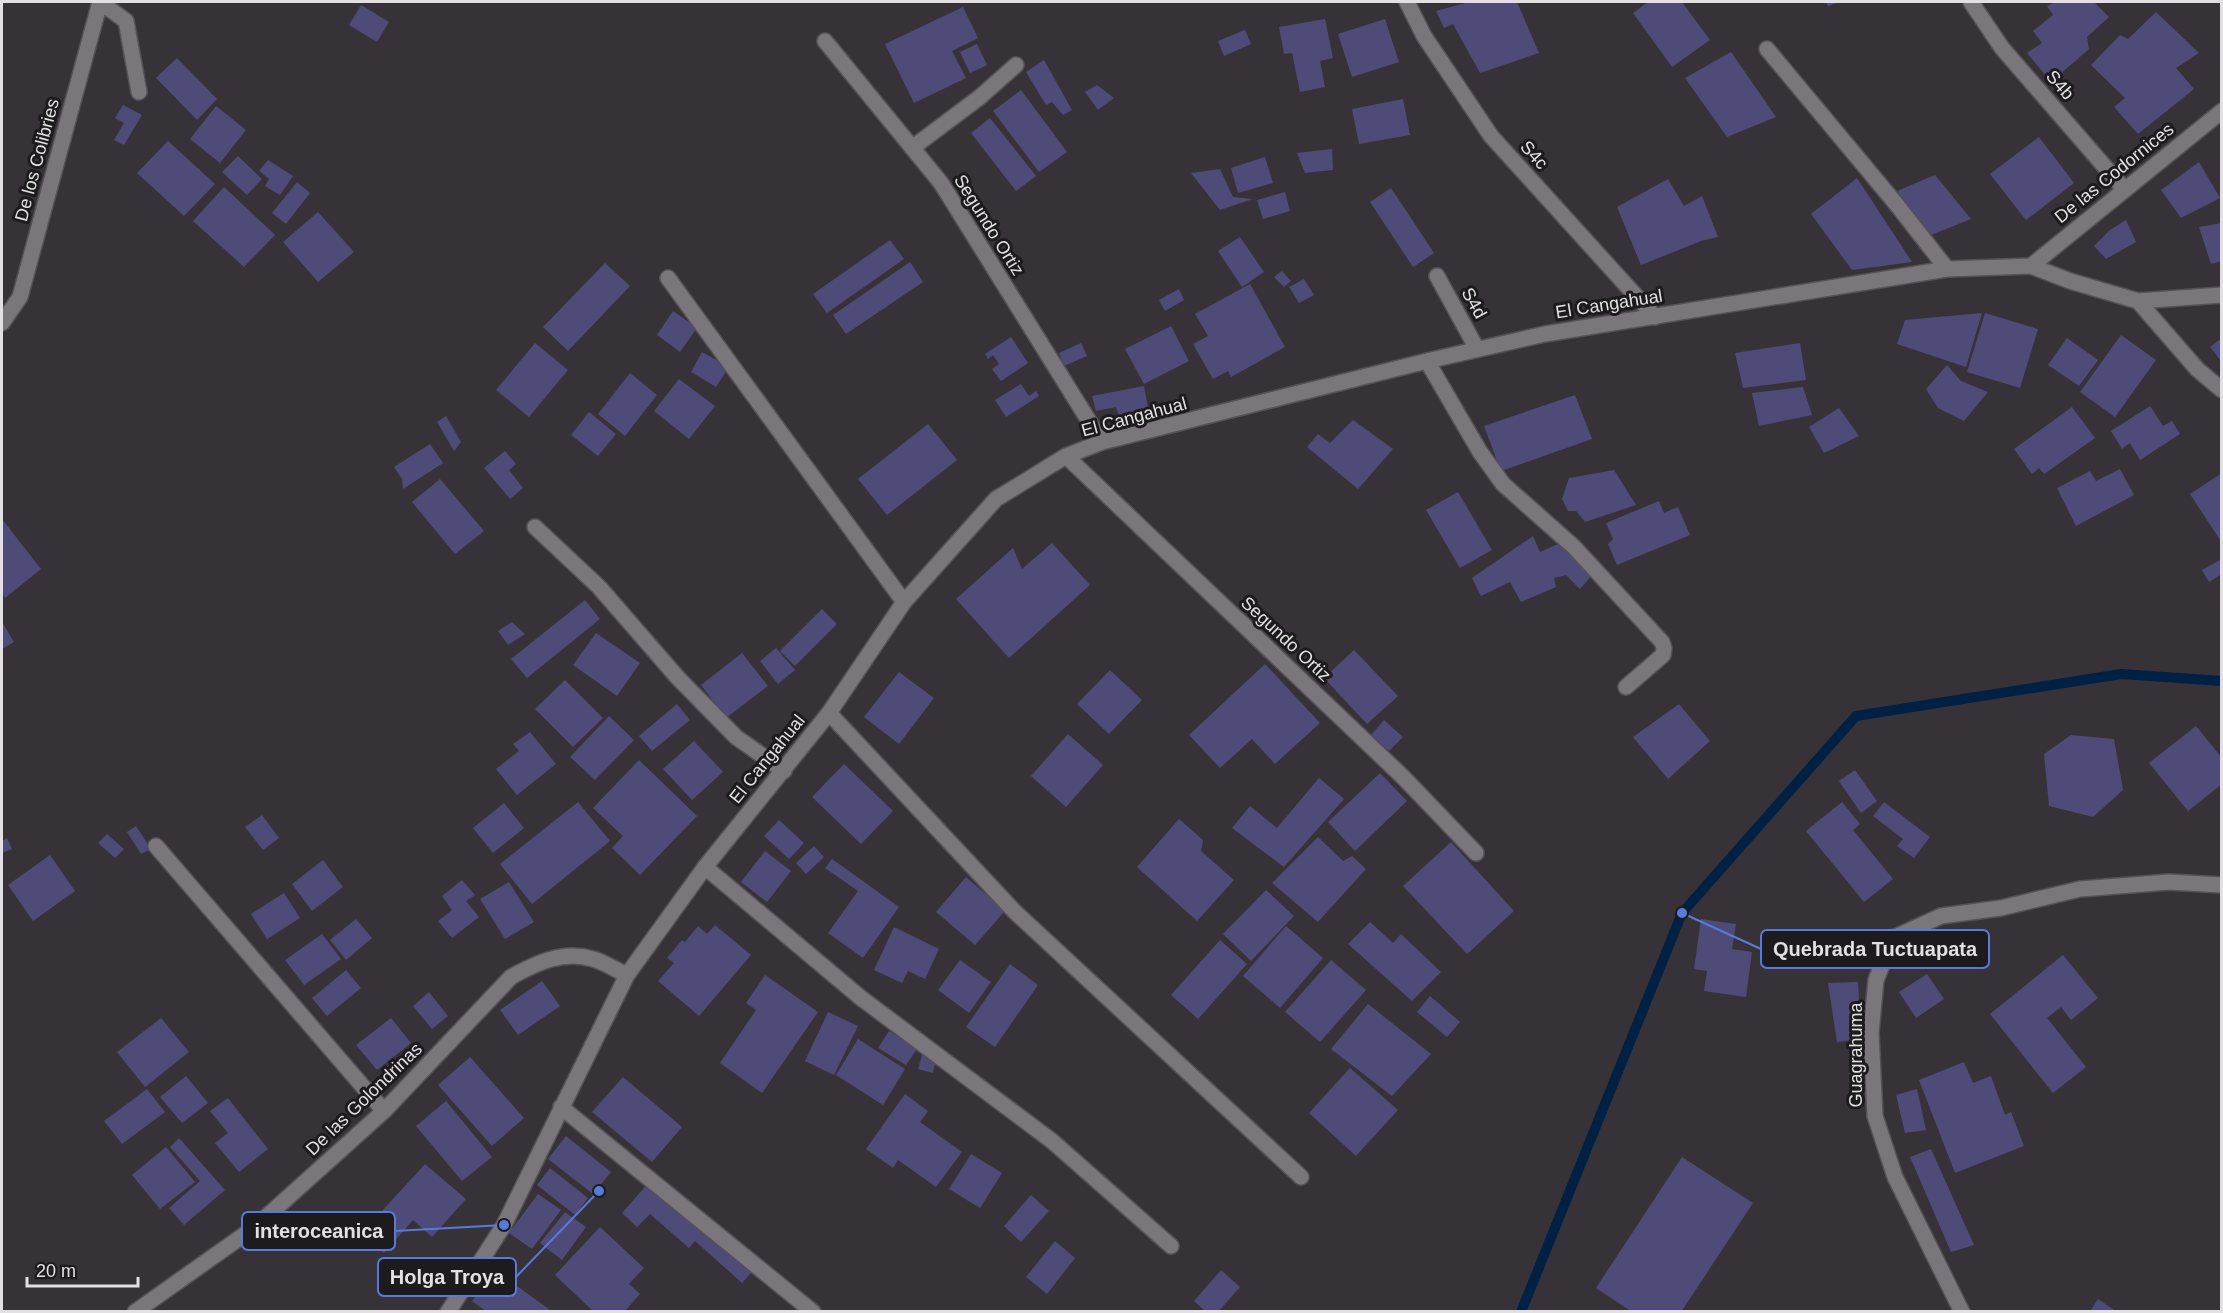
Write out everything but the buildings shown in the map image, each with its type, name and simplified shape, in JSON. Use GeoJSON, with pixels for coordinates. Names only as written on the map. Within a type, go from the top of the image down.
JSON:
{"type":"FeatureCollection","features":[{"type":"Feature","properties":{"kind":"street"},"geometry":{"type":"LineString","coordinates":[[100,2],[126,21],[139,92]]}},
{"type":"Feature","properties":{"kind":"street","name":"De los Colibries"},"geometry":{"type":"LineString","coordinates":[[2,323],[20,297],[100,2]]}},
{"type":"Feature","properties":{"kind":"street","name":"S4c"},"geometry":{"type":"LineString","coordinates":[[1407,2],[1424,36],[1491,136],[1655,317]]}},
{"type":"Feature","properties":{"kind":"street","name":"S4b"},"geometry":{"type":"LineString","coordinates":[[1971,2],[2002,48],[2125,190]]}},
{"type":"Feature","properties":{"kind":"street","name":"Segundo Ortiz"},"geometry":{"type":"LineString","coordinates":[[825,41],[941,183],[1102,442]]}},
{"type":"Feature","properties":{"kind":"street"},"geometry":{"type":"LineString","coordinates":[[1767,49],[1897,205],[1947,269]]}},
{"type":"Feature","properties":{"kind":"street"},"geometry":{"type":"LineString","coordinates":[[912,148],[980,97],[1016,66]]}},
{"type":"Feature","properties":{"kind":"street","name":"De las Codornices"},"geometry":{"type":"LineString","coordinates":[[2031,266],[2222,111]]}},
{"type":"Feature","properties":{"kind":"street","name":"El Cangahual"},"geometry":{"type":"LineString","coordinates":[[449,1311],[504,1225],[627,975],[705,867],[829,712],[904,602],[996,499],[1065,456],[1102,442],[1545,334],[1947,269],[2031,266],[2070,281],[2138,300],[2222,295]]}},
{"type":"Feature","properties":{"kind":"street","name":"S4d"},"geometry":{"type":"LineString","coordinates":[[1437,276],[1477,350]]}},
{"type":"Feature","properties":{"kind":"street"},"geometry":{"type":"LineString","coordinates":[[668,278],[904,602]]}},
{"type":"Feature","properties":{"kind":"street"},"geometry":{"type":"LineString","coordinates":[[2138,300],[2197,369],[2222,390]]}},
{"type":"Feature","properties":{"kind":"street"},"geometry":{"type":"LineString","coordinates":[[1427,361],[1480,452],[1503,484],[1574,547],[1662,642],[1664,648],[1662,655],[1626,687]]}},
{"type":"Feature","properties":{"kind":"street","name":"Segundo Ortiz"},"geometry":{"type":"LineString","coordinates":[[1065,456],[1403,777],[1476,853]]}},
{"type":"Feature","properties":{"kind":"street"},"geometry":{"type":"LineString","coordinates":[[535,526],[599,586],[678,678],[736,737],[784,771]]}},
{"type":"Feature","properties":{"kind":"street"},"geometry":{"type":"LineString","coordinates":[[829,712],[1014,911],[1301,1177]]}},
{"type":"Feature","properties":{"kind":"street"},"geometry":{"type":"LineString","coordinates":[[156,846],[384,1111]]}},
{"type":"Feature","properties":{"kind":"street"},"geometry":{"type":"LineString","coordinates":[[705,867],[861,998],[1052,1141],[1171,1246]]}},
{"type":"Feature","properties":{"kind":"street","name":"Guagrahuma"},"geometry":{"type":"LineString","coordinates":[[1962,1311],[1895,1177],[1875,1116],[1871,1033],[1876,980],[1893,938],[1941,916],[2001,908],[2080,889],[2169,882],[2222,885]]}},
{"type":"Feature","properties":{"kind":"street","name":"De las Golondrinas"},"geometry":{"type":"LineString","coordinates":[[135,1311],[255,1227],[384,1111],[511,977],[536,963],[563,956],[592,958],[627,975]]}},
{"type":"Feature","properties":{"kind":"street"},"geometry":{"type":"LineString","coordinates":[[561,1107],[813,1311]]}},
{"type":"Feature","properties":{"kind":"waterway"},"geometry":{"type":"LineString","coordinates":[[1521,1312],[1682,913],[1856,716],[2121,674],[2222,681]]}},
{"type":"Feature","properties":{"kind":"place","name":"Quebrada Tuctuapata"},"geometry":{"type":"Point","coordinates":[1682,913]}},
{"type":"Feature","properties":{"kind":"place","name":"Holga Troya"},"geometry":{"type":"Point","coordinates":[599,1191]}},
{"type":"Feature","properties":{"kind":"place","name":"interoceanica"},"geometry":{"type":"Point","coordinates":[504,1225]}}]}
